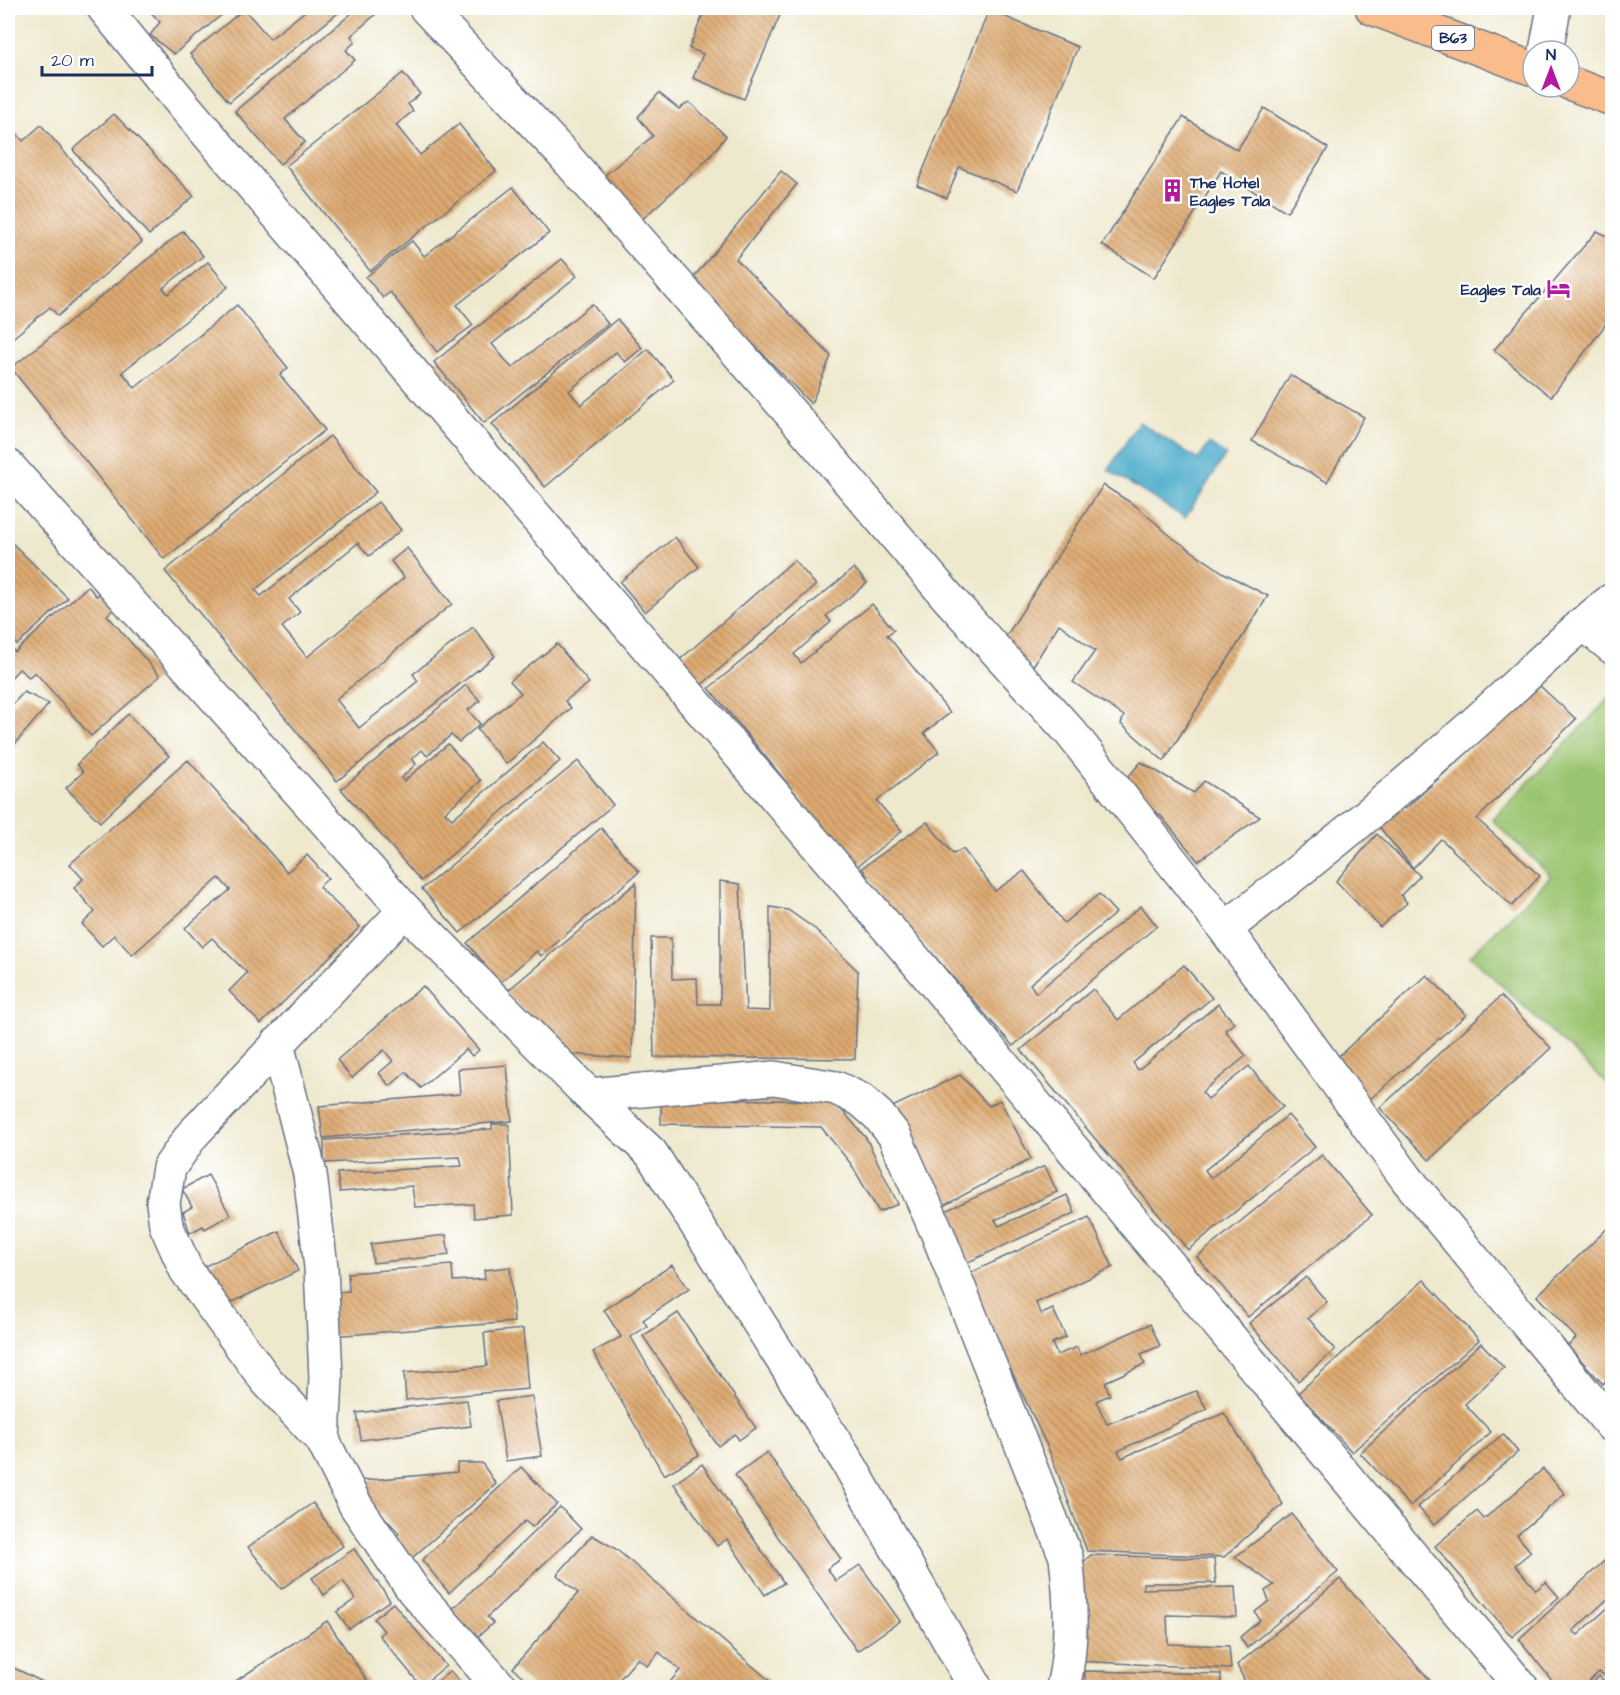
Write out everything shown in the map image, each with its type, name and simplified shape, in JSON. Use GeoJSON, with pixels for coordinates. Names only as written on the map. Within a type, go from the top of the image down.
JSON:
{"type":"FeatureCollection","features":[{"type":"Feature","properties":{"kind":"highway","name":"B63"},"geometry":{"type":"LineString","coordinates":[[1372,8],[1521,64]]}},
{"type":"Feature","properties":{"kind":"highway"},"geometry":{"type":"LineString","coordinates":[[1581,87],[1612,99]]}},
{"type":"Feature","properties":{"kind":"street"},"geometry":{"type":"LineString","coordinates":[[104,8],[200,124],[911,955],[1522,1688]]}},
{"type":"Feature","properties":{"kind":"street"},"geometry":{"type":"LineString","coordinates":[[426,8],[563,154],[802,426],[951,601],[1071,733],[1225,929],[1407,1179],[1612,1426]]}},
{"type":"Feature","properties":{"kind":"street"},"geometry":{"type":"LineString","coordinates":[[1548,39],[1554,8]]}},
{"type":"Feature","properties":{"kind":"street"},"geometry":{"type":"LineString","coordinates":[[8,466],[405,910],[651,1154],[850,1466],[976,1688]]}},
{"type":"Feature","properties":{"kind":"street"},"geometry":{"type":"LineString","coordinates":[[1225,929],[1407,783],[1583,623],[1612,600]]}},
{"type":"Feature","properties":{"kind":"street"},"geometry":{"type":"LineString","coordinates":[[1583,623],[1612,647]]}},
{"type":"Feature","properties":{"kind":"street"},"geometry":{"type":"LineString","coordinates":[[405,910],[192,1135],[169,1168],[163,1203],[166,1225],[186,1270],[266,1380],[322,1441],[356,1506],[414,1591],[501,1688]]}},
{"type":"Feature","properties":{"kind":"street"},"geometry":{"type":"LineString","coordinates":[[277,1044],[310,1174],[322,1300],[326,1377],[322,1441]]}},
{"type":"Feature","properties":{"kind":"street"},"geometry":{"type":"LineString","coordinates":[[589,1095],[774,1078],[807,1081],[836,1088],[861,1100],[888,1128],[937,1232],[1066,1557],[1071,1607],[1067,1670],[1063,1688]]}},
{"type":"Feature","properties":{"kind":"green space"},"geometry":{"type":"Polygon","coordinates":[[[1612,695],[1612,1088],[1470,956],[1551,876],[1492,820],[1612,695]]]}},
{"type":"Feature","properties":{"kind":"water"},"geometry":{"type":"Polygon","coordinates":[[[1139,422],[1198,460],[1209,444],[1226,455],[1185,518],[1108,470],[1139,422]]]}},
{"type":"Feature","properties":{"kind":"building"},"geometry":{"type":"Polygon","coordinates":[[[147,8],[230,8],[174,54],[150,35],[160,22],[147,8]]]}},
{"type":"Feature","properties":{"kind":"building"},"geometry":{"type":"Polygon","coordinates":[[[309,8],[344,8],[229,102],[190,54],[244,9],[270,39],[309,8]]]}},
{"type":"Feature","properties":{"kind":"building"},"geometry":{"type":"Polygon","coordinates":[[[358,8],[370,8],[376,14],[351,36],[355,42],[346,50],[355,60],[285,119],[305,142],[280,164],[235,111],[358,8]]]}},
{"type":"Feature","properties":{"kind":"building"},"geometry":{"type":"Polygon","coordinates":[[[706,8],[783,8],[744,99],[693,78],[703,54],[689,48],[706,8]]]}},
{"type":"Feature","properties":{"kind":"building"},"geometry":{"type":"Polygon","coordinates":[[[989,10],[1078,47],[1017,191],[959,167],[947,198],[917,185],[989,10]]]}},
{"type":"Feature","properties":{"kind":"building"},"geometry":{"type":"Polygon","coordinates":[[[403,73],[420,94],[408,104],[413,111],[396,125],[420,155],[459,124],[496,171],[370,271],[286,166],[403,73]]]}},
{"type":"Feature","properties":{"kind":"building"},"geometry":{"type":"Polygon","coordinates":[[[659,93],[679,109],[689,102],[726,136],[708,159],[636,225],[595,183],[653,136],[638,117],[659,93]]]}},
{"type":"Feature","properties":{"kind":"building","name":"The Hotel Eagles Tala"},"geometry":{"type":"Polygon","coordinates":[[[1264,108],[1328,148],[1287,212],[1221,171],[1154,278],[1102,245],[1183,117],[1237,150],[1264,108]]]}},
{"type":"Feature","properties":{"kind":"building"},"geometry":{"type":"Polygon","coordinates":[[[114,114],[194,196],[149,235],[73,150],[114,114]]]}},
{"type":"Feature","properties":{"kind":"building"},"geometry":{"type":"Polygon","coordinates":[[[8,123],[23,141],[41,125],[142,242],[58,316],[50,307],[8,342],[8,123]]]}},
{"type":"Feature","properties":{"kind":"building"},"geometry":{"type":"Polygon","coordinates":[[[781,171],[797,184],[736,259],[831,356],[811,404],[735,325],[689,283],[781,171]]]}},
{"type":"Feature","properties":{"kind":"building"},"geometry":{"type":"Polygon","coordinates":[[[513,187],[549,233],[457,305],[473,325],[437,352],[390,292],[383,298],[366,277],[412,241],[424,256],[513,187]]]}},
{"type":"Feature","properties":{"kind":"building"},"geometry":{"type":"Polygon","coordinates":[[[183,231],[203,256],[163,288],[168,294],[208,262],[228,287],[122,372],[135,388],[237,305],[288,368],[280,375],[325,430],[164,559],[11,368],[183,231]]]}},
{"type":"Feature","properties":{"kind":"building"},"geometry":{"type":"Polygon","coordinates":[[[1597,231],[1612,238],[1612,316],[1551,397],[1494,350],[1597,231]]]}},
{"type":"Feature","properties":{"kind":"building"},"geometry":{"type":"Polygon","coordinates":[[[562,259],[577,276],[492,344],[512,368],[592,304],[608,324],[484,423],[434,362],[562,259]]]}},
{"type":"Feature","properties":{"kind":"building"},"geometry":{"type":"Polygon","coordinates":[[[617,319],[642,348],[625,362],[616,352],[569,391],[581,405],[648,349],[674,380],[545,487],[492,424],[617,319]]]}},
{"type":"Feature","properties":{"kind":"building"},"geometry":{"type":"Polygon","coordinates":[[[1290,375],[1364,417],[1327,482],[1252,441],[1290,375]]]}},
{"type":"Feature","properties":{"kind":"building"},"geometry":{"type":"Polygon","coordinates":[[[330,436],[376,492],[255,590],[261,596],[378,502],[401,530],[369,556],[358,543],[289,599],[300,612],[282,627],[307,657],[404,578],[391,561],[407,548],[452,604],[336,699],[359,728],[418,681],[413,674],[473,627],[495,656],[337,781],[165,571],[330,436]]]}},
{"type":"Feature","properties":{"kind":"building"},"geometry":{"type":"Polygon","coordinates":[[[1103,485],[1136,506],[1173,538],[1224,573],[1268,596],[1164,761],[1121,724],[1124,716],[1073,682],[1095,651],[1059,624],[1033,666],[1000,646],[1103,485]]]}},
{"type":"Feature","properties":{"kind":"building"},"geometry":{"type":"Polygon","coordinates":[[[675,537],[699,567],[645,612],[620,582],[675,537]]]}},
{"type":"Feature","properties":{"kind":"building"},"geometry":{"type":"Polygon","coordinates":[[[8,539],[68,598],[17,645],[8,635],[8,539]]]}},
{"type":"Feature","properties":{"kind":"building"},"geometry":{"type":"Polygon","coordinates":[[[794,560],[816,585],[698,688],[676,663],[794,560]]]}},
{"type":"Feature","properties":{"kind":"building"},"geometry":{"type":"Polygon","coordinates":[[[854,568],[867,583],[826,616],[831,622],[794,654],[801,663],[872,604],[894,630],[887,635],[950,713],[924,733],[939,752],[877,801],[902,831],[856,867],[709,688],[854,568]]]}},
{"type":"Feature","properties":{"kind":"building"},"geometry":{"type":"Polygon","coordinates":[[[88,586],[96,596],[107,590],[119,604],[107,615],[160,676],[91,736],[35,672],[29,677],[19,669],[8,681],[8,645],[15,652],[88,586]]]}},
{"type":"Feature","properties":{"kind":"building"},"geometry":{"type":"Polygon","coordinates":[[[557,644],[589,683],[565,701],[571,708],[506,764],[477,729],[521,693],[510,681],[557,644]]]}},
{"type":"Feature","properties":{"kind":"building"},"geometry":{"type":"Polygon","coordinates":[[[466,685],[480,701],[468,710],[480,724],[459,742],[451,735],[427,756],[422,750],[412,759],[416,764],[401,778],[404,781],[448,744],[481,781],[445,812],[452,819],[543,742],[560,761],[421,881],[341,789],[466,685]]]}},
{"type":"Feature","properties":{"kind":"building"},"geometry":{"type":"Polygon","coordinates":[[[1540,686],[1576,719],[1477,819],[1540,876],[1512,906],[1441,839],[1413,868],[1376,823],[1398,803],[1405,809],[1540,686]]]}},
{"type":"Feature","properties":{"kind":"building"},"geometry":{"type":"Polygon","coordinates":[[[24,692],[49,704],[8,752],[8,709],[24,692]]]}},
{"type":"Feature","properties":{"kind":"building"},"geometry":{"type":"Polygon","coordinates":[[[128,714],[169,756],[100,822],[66,788],[83,772],[77,764],[128,714]]]}},
{"type":"Feature","properties":{"kind":"building"},"geometry":{"type":"Polygon","coordinates":[[[188,760],[287,872],[307,855],[328,878],[319,887],[360,927],[261,1024],[229,991],[247,973],[212,938],[202,947],[185,928],[230,890],[219,878],[132,955],[114,935],[102,946],[82,924],[95,912],[74,888],[83,879],[70,864],[188,760]]]}},
{"type":"Feature","properties":{"kind":"building"},"geometry":{"type":"Polygon","coordinates":[[[578,761],[613,805],[460,933],[422,889],[578,761]]]}},
{"type":"Feature","properties":{"kind":"building"},"geometry":{"type":"Polygon","coordinates":[[[1141,762],[1194,793],[1204,781],[1260,817],[1198,861],[1161,816],[1121,785],[1141,762]]]}},
{"type":"Feature","properties":{"kind":"building"},"geometry":{"type":"Polygon","coordinates":[[[927,822],[953,854],[963,849],[995,891],[1024,871],[1064,923],[1099,894],[1116,913],[1030,984],[1036,993],[1141,906],[1157,926],[1013,1046],[923,943],[886,906],[862,868],[927,822]]]}},
{"type":"Feature","properties":{"kind":"building"},"geometry":{"type":"Polygon","coordinates":[[[601,828],[639,872],[541,956],[537,951],[495,987],[477,967],[484,963],[467,943],[601,828]]]}},
{"type":"Feature","properties":{"kind":"building"},"geometry":{"type":"Polygon","coordinates":[[[1377,834],[1420,876],[1401,895],[1407,903],[1380,927],[1336,881],[1377,834]]]}},
{"type":"Feature","properties":{"kind":"building"},"geometry":{"type":"Polygon","coordinates":[[[720,881],[740,884],[746,1010],[770,1011],[770,907],[788,910],[815,929],[858,971],[855,1059],[654,1057],[651,938],[671,938],[672,979],[697,978],[698,1004],[720,1004],[720,881]]]}},
{"type":"Feature","properties":{"kind":"building"},"geometry":{"type":"Polygon","coordinates":[[[636,883],[632,1058],[566,1054],[506,992],[636,883]]]}},
{"type":"Feature","properties":{"kind":"building"},"geometry":{"type":"Polygon","coordinates":[[[1184,965],[1212,998],[1133,1063],[1138,1070],[1218,1004],[1234,1023],[1225,1030],[1246,1056],[1202,1092],[1208,1099],[1249,1066],[1283,1107],[1205,1170],[1211,1178],[1288,1115],[1315,1147],[1188,1250],[1021,1050],[1093,989],[1118,1020],[1184,965]]]}},
{"type":"Feature","properties":{"kind":"building"},"geometry":{"type":"Polygon","coordinates":[[[1427,975],[1466,1015],[1361,1107],[1330,1064],[1427,975]]]}},
{"type":"Feature","properties":{"kind":"building"},"geometry":{"type":"Polygon","coordinates":[[[423,986],[479,1050],[472,1056],[466,1049],[421,1088],[406,1072],[390,1086],[379,1073],[393,1061],[384,1050],[352,1078],[337,1060],[423,986]]]}},
{"type":"Feature","properties":{"kind":"building"},"geometry":{"type":"Polygon","coordinates":[[[1501,996],[1551,1048],[1429,1160],[1380,1108],[1501,996]]]}},
{"type":"Feature","properties":{"kind":"building"},"geometry":{"type":"Polygon","coordinates":[[[507,1065],[512,1121],[323,1138],[319,1106],[460,1094],[458,1069],[507,1065]]]}},
{"type":"Feature","properties":{"kind":"building"},"geometry":{"type":"Polygon","coordinates":[[[960,1075],[989,1106],[1000,1100],[1031,1159],[936,1210],[890,1108],[960,1075]]]}},
{"type":"Feature","properties":{"kind":"building"},"geometry":{"type":"Polygon","coordinates":[[[661,1098],[822,1101],[841,1109],[866,1138],[898,1204],[879,1212],[851,1164],[821,1127],[661,1124],[661,1098]]]}},
{"type":"Feature","properties":{"kind":"building"},"geometry":{"type":"Polygon","coordinates":[[[492,1124],[509,1124],[513,1215],[474,1218],[473,1204],[415,1207],[412,1186],[340,1192],[337,1173],[462,1166],[460,1157],[324,1163],[324,1140],[492,1129],[492,1124]]]}},
{"type":"Feature","properties":{"kind":"building"},"geometry":{"type":"Polygon","coordinates":[[[1322,1155],[1372,1215],[1248,1317],[1197,1257],[1322,1155]]]}},
{"type":"Feature","properties":{"kind":"building"},"geometry":{"type":"Polygon","coordinates":[[[1045,1166],[1057,1192],[995,1220],[999,1226],[1067,1195],[1075,1213],[964,1264],[940,1213],[1045,1166]]]}},
{"type":"Feature","properties":{"kind":"building"},"geometry":{"type":"Polygon","coordinates":[[[208,1175],[230,1215],[205,1229],[203,1226],[190,1233],[183,1212],[192,1207],[182,1189],[208,1175]]]}},
{"type":"Feature","properties":{"kind":"building"},"geometry":{"type":"Polygon","coordinates":[[[1089,1217],[1113,1267],[1036,1303],[1042,1314],[1053,1309],[1066,1337],[1052,1343],[1057,1355],[1077,1347],[1080,1355],[1150,1324],[1160,1346],[1141,1354],[1145,1364],[1105,1382],[1110,1395],[1096,1401],[1107,1424],[1196,1391],[1207,1409],[1118,1451],[1122,1458],[1224,1413],[1283,1504],[1224,1557],[1087,1551],[1049,1450],[966,1275],[1089,1217]]]}},
{"type":"Feature","properties":{"kind":"building"},"geometry":{"type":"Polygon","coordinates":[[[1612,1224],[1612,1373],[1603,1384],[1568,1346],[1576,1338],[1537,1296],[1612,1224]]]}},
{"type":"Feature","properties":{"kind":"building"},"geometry":{"type":"Polygon","coordinates":[[[279,1231],[298,1271],[224,1306],[205,1266],[279,1231]]]}},
{"type":"Feature","properties":{"kind":"building"},"geometry":{"type":"Polygon","coordinates":[[[446,1235],[449,1255],[373,1263],[371,1244],[446,1235]]]}},
{"type":"Feature","properties":{"kind":"building"},"geometry":{"type":"Polygon","coordinates":[[[452,1265],[453,1281],[485,1279],[484,1270],[510,1267],[514,1322],[332,1336],[329,1293],[349,1291],[348,1273],[452,1265]]]}},
{"type":"Feature","properties":{"kind":"building"},"geometry":{"type":"Polygon","coordinates":[[[672,1265],[689,1289],[643,1320],[647,1326],[631,1337],[699,1455],[664,1475],[593,1352],[621,1337],[604,1310],[672,1265]]]}},
{"type":"Feature","properties":{"kind":"building"},"geometry":{"type":"Polygon","coordinates":[[[1306,1277],[1327,1302],[1308,1318],[1335,1350],[1298,1381],[1249,1323],[1306,1277]]]}},
{"type":"Feature","properties":{"kind":"building"},"geometry":{"type":"Polygon","coordinates":[[[1424,1280],[1479,1340],[1352,1452],[1298,1393],[1424,1280]]]}},
{"type":"Feature","properties":{"kind":"building"},"geometry":{"type":"Polygon","coordinates":[[[678,1313],[756,1428],[739,1440],[735,1434],[718,1446],[643,1336],[678,1313]]]}},
{"type":"Feature","properties":{"kind":"building"},"geometry":{"type":"Polygon","coordinates":[[[523,1329],[528,1389],[406,1400],[404,1373],[487,1366],[484,1333],[523,1329]]]}},
{"type":"Feature","properties":{"kind":"building"},"geometry":{"type":"Polygon","coordinates":[[[1481,1343],[1504,1368],[1465,1404],[1491,1432],[1410,1506],[1360,1453],[1481,1343]]]}},
{"type":"Feature","properties":{"kind":"building"},"geometry":{"type":"Polygon","coordinates":[[[532,1396],[542,1456],[506,1461],[496,1401],[532,1396]]]}},
{"type":"Feature","properties":{"kind":"building"},"geometry":{"type":"Polygon","coordinates":[[[467,1400],[471,1426],[361,1440],[357,1413],[467,1400]]]}},
{"type":"Feature","properties":{"kind":"building"},"geometry":{"type":"Polygon","coordinates":[[[1503,1434],[1518,1452],[1434,1525],[1418,1507],[1503,1434]]]}},
{"type":"Feature","properties":{"kind":"building"},"geometry":{"type":"Polygon","coordinates":[[[767,1452],[841,1559],[827,1569],[836,1581],[860,1565],[900,1621],[857,1651],[735,1475],[767,1452]]]}},
{"type":"Feature","properties":{"kind":"building"},"geometry":{"type":"Polygon","coordinates":[[[457,1463],[482,1463],[496,1484],[412,1558],[395,1538],[399,1533],[376,1508],[359,1481],[457,1472],[457,1463]]]}},
{"type":"Feature","properties":{"kind":"building"},"geometry":{"type":"Polygon","coordinates":[[[702,1464],[784,1583],[765,1595],[727,1539],[717,1546],[674,1484],[702,1464]]]}},
{"type":"Feature","properties":{"kind":"building"},"geometry":{"type":"Polygon","coordinates":[[[521,1467],[557,1504],[532,1527],[525,1521],[449,1593],[422,1560],[521,1467]]]}},
{"type":"Feature","properties":{"kind":"building"},"geometry":{"type":"Polygon","coordinates":[[[1543,1469],[1565,1494],[1517,1535],[1531,1552],[1515,1565],[1536,1590],[1546,1582],[1559,1597],[1512,1637],[1435,1546],[1477,1511],[1484,1519],[1543,1469]]]}},
{"type":"Feature","properties":{"kind":"building"},"geometry":{"type":"Polygon","coordinates":[[[313,1503],[343,1546],[281,1589],[248,1547],[313,1503]]]}},
{"type":"Feature","properties":{"kind":"building"},"geometry":{"type":"Polygon","coordinates":[[[560,1507],[581,1529],[487,1617],[493,1623],[471,1643],[445,1616],[560,1507]]]}},
{"type":"Feature","properties":{"kind":"building"},"geometry":{"type":"Polygon","coordinates":[[[1292,1514],[1338,1572],[1247,1648],[1240,1637],[1260,1620],[1255,1612],[1269,1601],[1265,1591],[1274,1585],[1235,1557],[1292,1514]]]}},
{"type":"Feature","properties":{"kind":"building"},"geometry":{"type":"Polygon","coordinates":[[[592,1535],[616,1549],[770,1681],[765,1688],[665,1688],[680,1670],[659,1652],[647,1666],[638,1658],[612,1688],[535,1688],[513,1668],[578,1593],[557,1575],[592,1535]]]}},
{"type":"Feature","properties":{"kind":"building"},"geometry":{"type":"Polygon","coordinates":[[[354,1549],[390,1600],[349,1629],[337,1612],[355,1599],[343,1581],[324,1595],[312,1578],[354,1549]]]}},
{"type":"Feature","properties":{"kind":"building"},"geometry":{"type":"Polygon","coordinates":[[[1612,1554],[1612,1595],[1573,1631],[1578,1635],[1612,1604],[1612,1668],[1604,1675],[1599,1672],[1582,1688],[1558,1688],[1519,1639],[1612,1554]]]}},
{"type":"Feature","properties":{"kind":"building"},"geometry":{"type":"Polygon","coordinates":[[[1091,1555],[1214,1559],[1216,1583],[1143,1583],[1143,1589],[1235,1587],[1237,1617],[1167,1615],[1168,1644],[1229,1646],[1231,1669],[1076,1661],[1078,1567],[1091,1555]]]}},
{"type":"Feature","properties":{"kind":"building"},"geometry":{"type":"Polygon","coordinates":[[[1340,1579],[1437,1688],[1248,1688],[1237,1665],[1340,1579]]]}},
{"type":"Feature","properties":{"kind":"building"},"geometry":{"type":"Polygon","coordinates":[[[393,1603],[446,1666],[421,1686],[379,1635],[384,1631],[374,1619],[393,1603]]]}},
{"type":"Feature","properties":{"kind":"building"},"geometry":{"type":"Polygon","coordinates":[[[327,1621],[372,1688],[233,1688],[231,1684],[327,1621]]]}},
{"type":"Feature","properties":{"kind":"building"},"geometry":{"type":"Polygon","coordinates":[[[8,1665],[55,1688],[8,1688],[8,1665]]]}},
{"type":"Feature","properties":{"kind":"building"},"geometry":{"type":"Polygon","coordinates":[[[450,1671],[467,1688],[430,1688],[450,1671]]]}},
{"type":"Feature","properties":{"kind":"building"},"geometry":{"type":"Polygon","coordinates":[[[1085,1671],[1221,1674],[1221,1687],[1085,1688],[1085,1671]]]}},
{"type":"Feature","properties":{"kind":"building"},"geometry":{"type":"Polygon","coordinates":[[[1612,1674],[1612,1688],[1587,1688],[1599,1676],[1604,1681],[1612,1674]]]}},
{"type":"Feature","properties":{"kind":"place","name":"The Hotel Eagles Tala"},"geometry":{"type":"Point","coordinates":[1172,191]}},
{"type":"Feature","properties":{"kind":"place","name":"Eagles Tala"},"geometry":{"type":"Point","coordinates":[1559,289]}}]}
